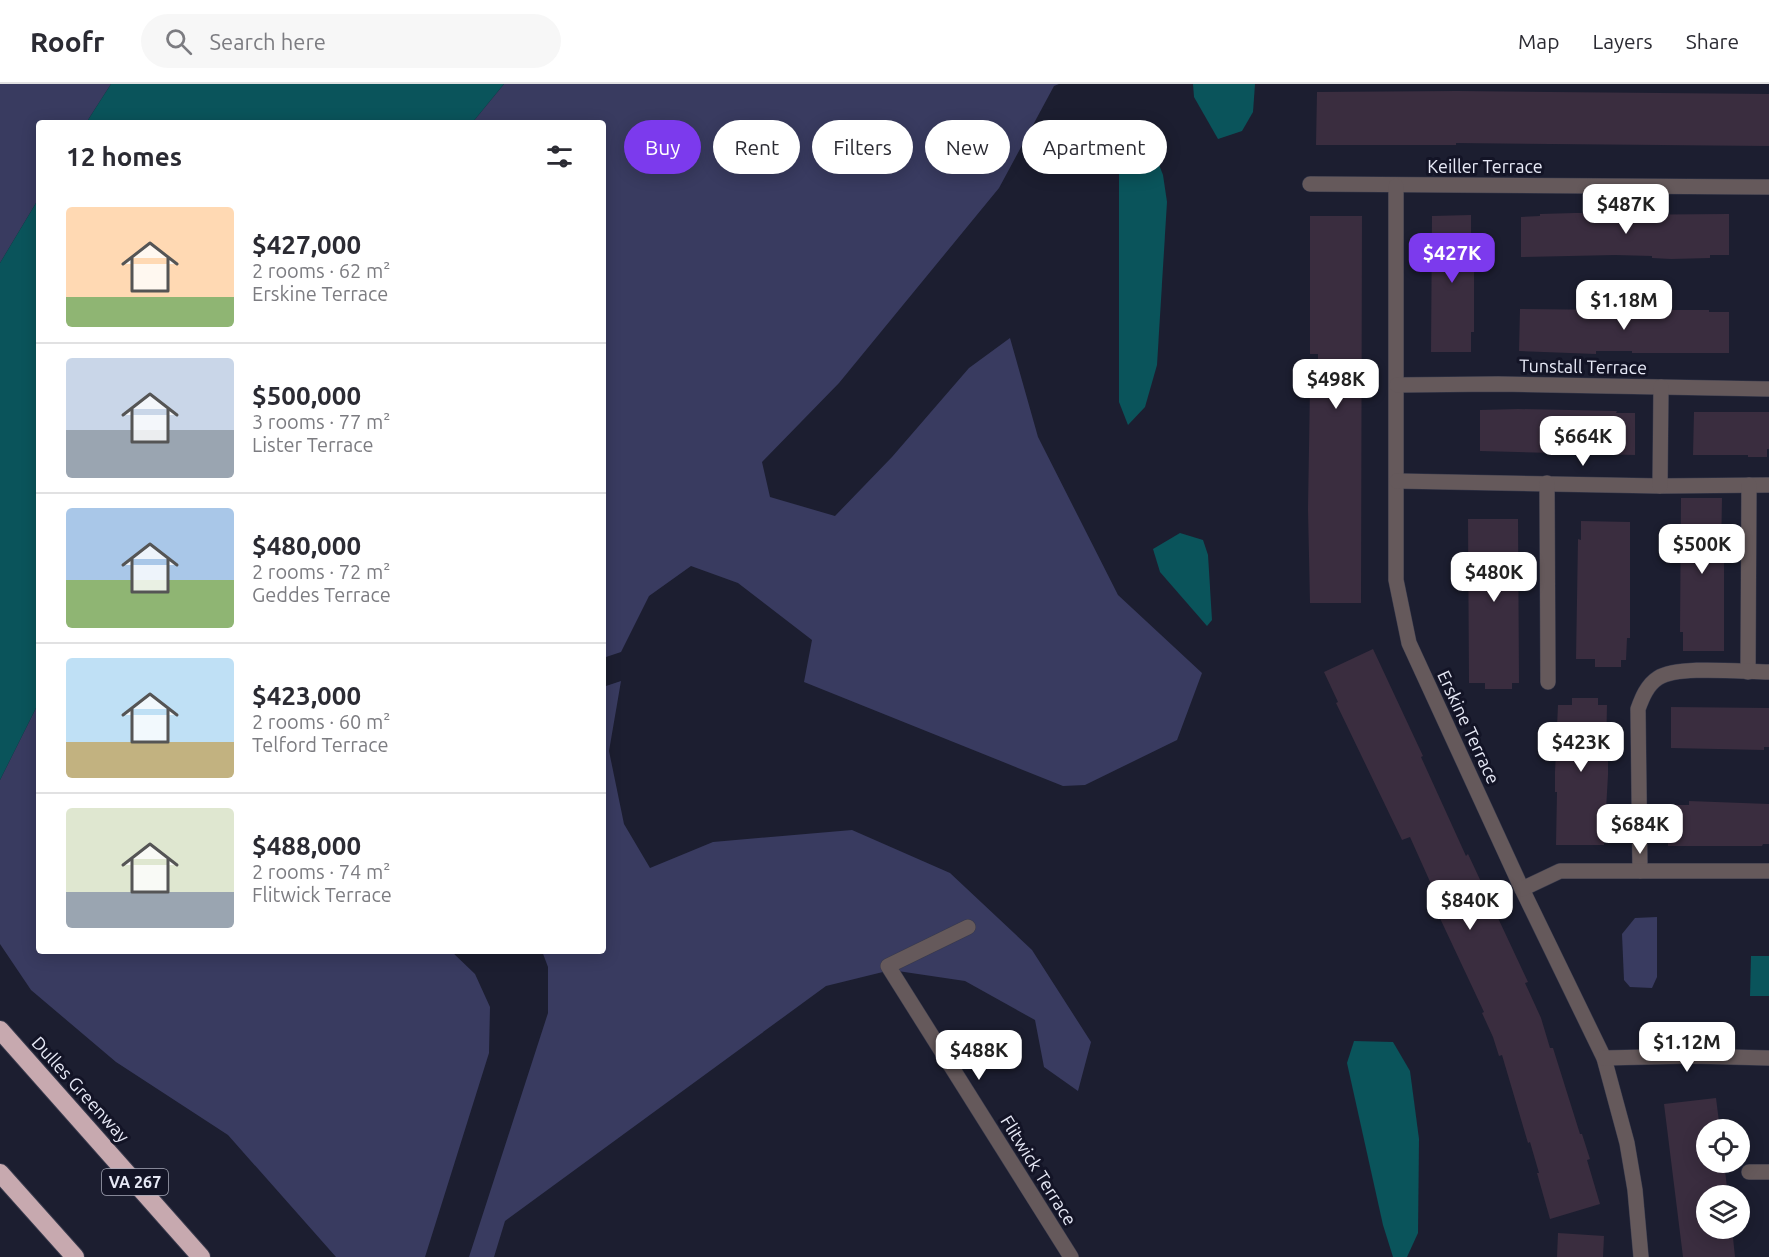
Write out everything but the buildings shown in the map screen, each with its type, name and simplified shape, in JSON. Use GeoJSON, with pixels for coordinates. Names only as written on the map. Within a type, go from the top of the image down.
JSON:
{"type":"FeatureCollection","features":[{"type":"Feature","properties":{"kind":"highway","name":"Dulles Greenway"},"geometry":{"type":"LineString","coordinates":[[0,1030],[201,1257]]}},
{"type":"Feature","properties":{"kind":"highway"},"geometry":{"type":"LineString","coordinates":[[1,1174],[75,1257]]}},
{"type":"Feature","properties":{"kind":"street","name":"Keiller Terrace"},"geometry":{"type":"LineString","coordinates":[[1310,184],[1769,187]]}},
{"type":"Feature","properties":{"kind":"street","name":"Erskine Terrace"},"geometry":{"type":"LineString","coordinates":[[1396,186],[1396,579],[1409,643],[1522,889],[1604,1058],[1627,1143],[1635,1190],[1641,1257]]}},
{"type":"Feature","properties":{"kind":"street","name":"Tunstall Terrace"},"geometry":{"type":"LineString","coordinates":[[1397,385],[1498,384],[1769,389]]}},
{"type":"Feature","properties":{"kind":"street"},"geometry":{"type":"LineString","coordinates":[[1660,486],[1661,387]]}},
{"type":"Feature","properties":{"kind":"street"},"geometry":{"type":"LineString","coordinates":[[1397,481],[1660,486],[1769,485]]}},
{"type":"Feature","properties":{"kind":"street"},"geometry":{"type":"LineString","coordinates":[[1547,483],[1548,682]]}},
{"type":"Feature","properties":{"kind":"street"},"geometry":{"type":"LineString","coordinates":[[1748,672],[1749,485]]}},
{"type":"Feature","properties":{"kind":"street"},"geometry":{"type":"LineString","coordinates":[[1640,871],[1638,709],[1643,694],[1656,679],[1673,671],[1769,672]]}},
{"type":"Feature","properties":{"kind":"street"},"geometry":{"type":"LineString","coordinates":[[1522,889],[1560,871],[1769,871]]}},
{"type":"Feature","properties":{"kind":"street","name":"Flitwick Terrace"},"geometry":{"type":"LineString","coordinates":[[968,927],[888,966],[1071,1257]]}},
{"type":"Feature","properties":{"kind":"street"},"geometry":{"type":"LineString","coordinates":[[1604,1058],[1691,1056],[1769,1058]]}},
{"type":"Feature","properties":{"kind":"street"},"geometry":{"type":"LineString","coordinates":[[1750,1172],[1769,1172]]}},
{"type":"Feature","properties":{"kind":"shaded area"},"geometry":{"type":"Polygon","coordinates":[[[0,84],[111,84],[88,120],[36,120],[36,203],[0,263],[0,84]]]}},
{"type":"Feature","properties":{"kind":"shaded area"},"geometry":{"type":"Polygon","coordinates":[[[111,84],[504,84],[474,120],[88,120],[111,84]]]}},
{"type":"Feature","properties":{"kind":"shaded area"},"geometry":{"type":"Polygon","coordinates":[[[504,84],[1059,84],[1054,86],[1036,120],[1022,120],[1022,145],[1010,168],[1010,120],[925,120],[925,174],[1007,174],[999,188],[839,383],[762,462],[770,497],[835,516],[892,457],[969,368],[1010,338],[1038,437],[1118,595],[1202,673],[1177,740],[1085,785],[1063,786],[804,682],[812,640],[738,583],[691,566],[649,596],[621,652],[606,657],[606,120],[474,120],[504,84]]]}},
{"type":"Feature","properties":{"kind":"shaded area"},"geometry":{"type":"Polygon","coordinates":[[[1193,84],[1255,84],[1253,112],[1242,131],[1218,139],[1194,97],[1193,84]]]}},
{"type":"Feature","properties":{"kind":"shaded area"},"geometry":{"type":"Polygon","coordinates":[[[1119,174],[1163,174],[1167,202],[1157,365],[1145,407],[1128,425],[1119,402],[1119,174]]]}},
{"type":"Feature","properties":{"kind":"shaded area"},"geometry":{"type":"Polygon","coordinates":[[[36,203],[36,708],[0,780],[0,263],[36,203]]]}},
{"type":"Feature","properties":{"kind":"shaded area"},"geometry":{"type":"Polygon","coordinates":[[[1180,533],[1203,540],[1208,555],[1212,620],[1207,626],[1160,572],[1153,549],[1180,533]]]}},
{"type":"Feature","properties":{"kind":"shaded area"},"geometry":{"type":"Polygon","coordinates":[[[621,681],[609,751],[624,824],[650,868],[713,842],[852,830],[950,873],[1032,950],[1091,1042],[1078,1091],[1044,1067],[1035,1020],[965,981],[891,970],[826,986],[505,1221],[494,1257],[469,1257],[548,1013],[548,967],[543,954],[606,954],[606,686],[621,681]]]}},
{"type":"Feature","properties":{"kind":"shaded area"},"geometry":{"type":"Polygon","coordinates":[[[36,708],[36,954],[454,954],[475,974],[490,1007],[489,1053],[425,1257],[336,1257],[228,1135],[116,1062],[31,990],[0,944],[0,780],[36,708]]]}},
{"type":"Feature","properties":{"kind":"shaded area"},"geometry":{"type":"Polygon","coordinates":[[[1657,917],[1657,977],[1652,988],[1630,987],[1624,980],[1622,934],[1635,918],[1657,917]]]}},
{"type":"Feature","properties":{"kind":"shaded area"},"geometry":{"type":"Polygon","coordinates":[[[1751,956],[1769,956],[1769,996],[1750,996],[1751,956]]]}},
{"type":"Feature","properties":{"kind":"shaded area"},"geometry":{"type":"Polygon","coordinates":[[[1354,1041],[1393,1042],[1410,1071],[1419,1139],[1418,1233],[1407,1257],[1393,1257],[1383,1225],[1347,1063],[1354,1041]]]}}]}
